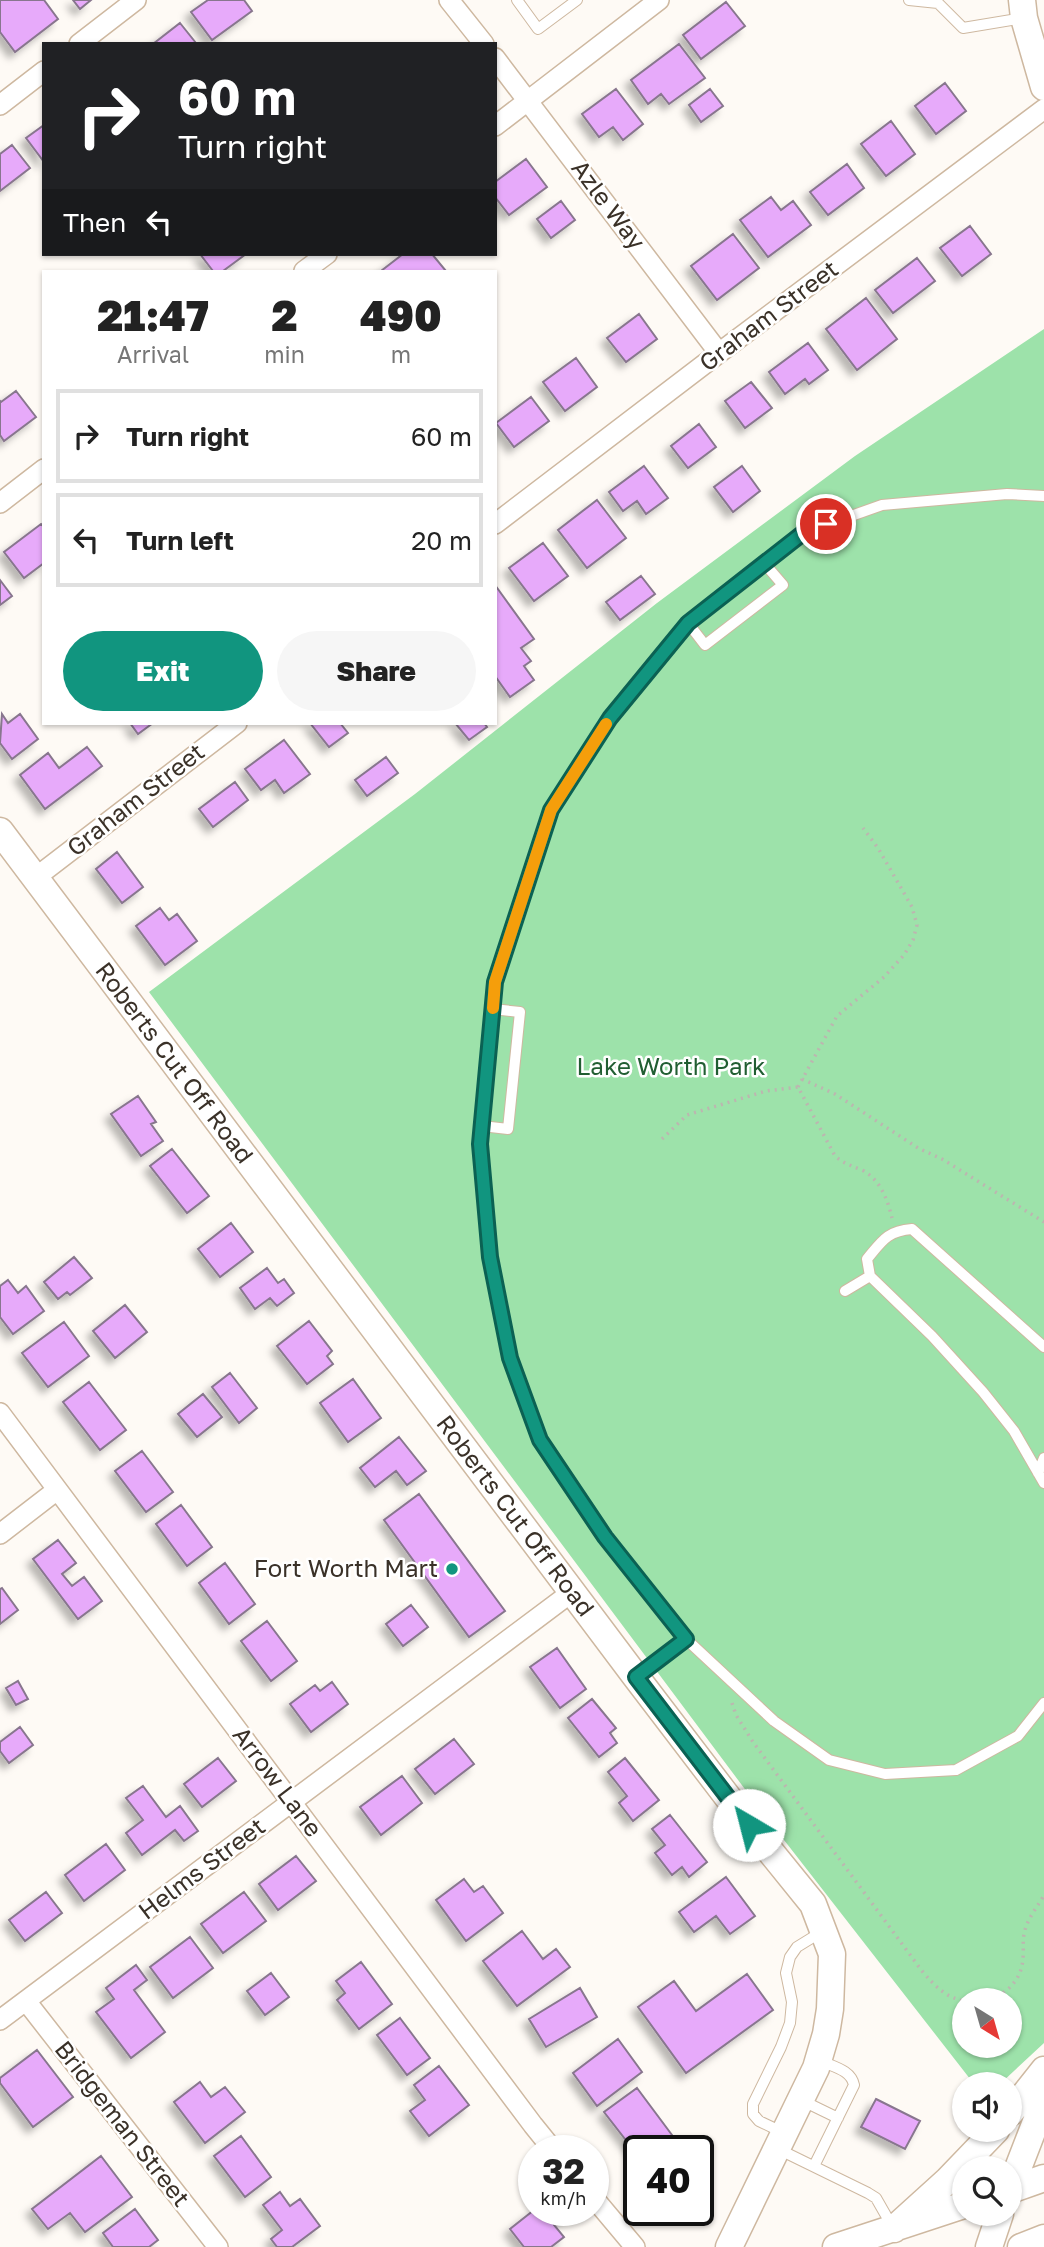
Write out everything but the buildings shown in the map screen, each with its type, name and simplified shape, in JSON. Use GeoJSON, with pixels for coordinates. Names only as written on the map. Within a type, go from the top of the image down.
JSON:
{"type":"FeatureCollection","features":[{"type":"Feature","properties":{"kind":"street"},"geometry":{"type":"LineString","coordinates":[[449,0],[482,42]]}},
{"type":"Feature","properties":{"kind":"street"},"geometry":{"type":"LineString","coordinates":[[497,124],[659,0]]}},
{"type":"Feature","properties":{"kind":"street"},"geometry":{"type":"LineString","coordinates":[[82,42],[134,1]]}},
{"type":"Feature","properties":{"kind":"street"},"geometry":{"type":"LineString","coordinates":[[1023,9],[1044,87]]}},
{"type":"Feature","properties":{"kind":"street","name":"Azle Way"},"geometry":{"type":"LineString","coordinates":[[497,60],[719,353]]}},
{"type":"Feature","properties":{"kind":"street"},"geometry":{"type":"LineString","coordinates":[[0,104],[42,72]]}},
{"type":"Feature","properties":{"kind":"street","name":"Graham Street"},"geometry":{"type":"LineString","coordinates":[[497,522],[1044,109]]}},
{"type":"Feature","properties":{"kind":"street"},"geometry":{"type":"LineString","coordinates":[[305,270],[324,256]]}},
{"type":"Feature","properties":{"kind":"street"},"geometry":{"type":"LineString","coordinates":[[0,503],[42,471]]}},
{"type":"Feature","properties":{"kind":"street","name":"Graham Street"},"geometry":{"type":"LineString","coordinates":[[35,877],[234,725]]}},
{"type":"Feature","properties":{"kind":"street","name":"Roberts Cut Off Road"},"geometry":{"type":"LineString","coordinates":[[0,831],[636,1677],[813,1904],[832,1954],[830,2009],[818,2060],[729,2247]]}},
{"type":"Feature","properties":{"kind":"street","name":"Arrow Lane"},"geometry":{"type":"LineString","coordinates":[[0,1413],[541,2135]]}},
{"type":"Feature","properties":{"kind":"street"},"geometry":{"type":"LineString","coordinates":[[0,1534],[57,1490]]}},
{"type":"Feature","properties":{"kind":"street","name":"Helms Street"},"geometry":{"type":"LineString","coordinates":[[0,2020],[572,1592]]}},
{"type":"Feature","properties":{"kind":"street","name":"Bridgeman Street"},"geometry":{"type":"LineString","coordinates":[[26,2001],[218,2247]]}},
{"type":"Feature","properties":{"kind":"street"},"geometry":{"type":"LineString","coordinates":[[1022,2098],[1044,2070]]}},
{"type":"Feature","properties":{"kind":"street"},"geometry":{"type":"LineString","coordinates":[[1022,2159],[1044,2101]]}},
{"type":"Feature","properties":{"kind":"street"},"geometry":{"type":"LineString","coordinates":[[894,2229],[947,2181],[984,2142]]}},
{"type":"Feature","properties":{"kind":"street"},"geometry":{"type":"LineString","coordinates":[[1022,2186],[1044,2178]]}},
{"type":"Feature","properties":{"kind":"street"},"geometry":{"type":"LineString","coordinates":[[836,2247],[952,2209]]}},
{"type":"Feature","properties":{"kind":"street"},"geometry":{"type":"LineString","coordinates":[[609,2216],[635,2247]]}},
{"type":"Feature","properties":{"kind":"street"},"geometry":{"type":"LineString","coordinates":[[989,2247],[996,2226]]}},
{"type":"Feature","properties":{"kind":"street"},"geometry":{"type":"LineString","coordinates":[[1021,2247],[1044,2238]]}},
{"type":"Feature","properties":{"kind":"lane"},"geometry":{"type":"LineString","coordinates":[[517,0],[538,29],[577,0]]}},
{"type":"Feature","properties":{"kind":"lane"},"geometry":{"type":"LineString","coordinates":[[909,0],[938,3],[963,28],[1023,9]]}},
{"type":"Feature","properties":{"kind":"lane"},"geometry":{"type":"LineString","coordinates":[[1044,496],[1007,494],[882,505],[803,533],[688,623],[610,718],[551,810],[495,982],[480,1144],[490,1257],[510,1358],[540,1440],[605,1537],[686,1639],[774,1721],[829,1760],[885,1774],[956,1770],[1018,1736],[1044,1703]]}},
{"type":"Feature","properties":{"kind":"lane"},"geometry":{"type":"LineString","coordinates":[[688,623],[705,645],[783,585],[764,563]]}},
{"type":"Feature","properties":{"kind":"lane"},"geometry":{"type":"LineString","coordinates":[[482,1126],[508,1129],[520,1012],[493,1009]]}},
{"type":"Feature","properties":{"kind":"lane"},"geometry":{"type":"LineString","coordinates":[[1044,1347],[912,1229],[895,1231],[867,1259],[870,1276],[932,1336],[983,1392],[1014,1432],[1044,1483]]}},
{"type":"Feature","properties":{"kind":"lane"},"geometry":{"type":"LineString","coordinates":[[845,1291],[870,1276]]}},
{"type":"Feature","properties":{"kind":"lane"},"geometry":{"type":"LineString","coordinates":[[1038,1473],[1044,1458]]}},
{"type":"Feature","properties":{"kind":"lane"},"geometry":{"type":"LineString","coordinates":[[636,1677],[686,1639]]}},
{"type":"Feature","properties":{"kind":"lane"},"geometry":{"type":"LineString","coordinates":[[824,1931],[797,1947],[790,1957],[786,1973],[792,2002],[790,2023],[753,2104],[753,2114],[781,2141],[814,2166],[876,2198],[894,2229]]}},
{"type":"Feature","properties":{"kind":"lane"},"geometry":{"type":"LineString","coordinates":[[814,2166],[854,2085],[845,2071],[818,2060]]}},
{"type":"Feature","properties":{"kind":"lane"},"geometry":{"type":"LineString","coordinates":[[801,2100],[838,2118]]}},
{"type":"Feature","properties":{"kind":"path"},"geometry":{"type":"LineString","coordinates":[[798,1087],[837,1016],[884,977],[909,949],[915,933],[917,925],[912,907],[878,848],[863,828]]}},
{"type":"Feature","properties":{"kind":"path"},"geometry":{"type":"LineString","coordinates":[[802,1079],[835,1094],[918,1148],[942,1159],[1044,1222]]}},
{"type":"Feature","properties":{"kind":"path"},"geometry":{"type":"LineString","coordinates":[[662,1139],[687,1115],[766,1091],[798,1087]]}},
{"type":"Feature","properties":{"kind":"path"},"geometry":{"type":"LineString","coordinates":[[798,1087],[835,1156],[843,1163],[867,1172],[887,1195],[895,1231]]}},
{"type":"Feature","properties":{"kind":"path"},"geometry":{"type":"LineString","coordinates":[[715,1666],[726,1685],[736,1715],[753,1742],[922,1971],[938,1989],[952,1998]]}},
{"type":"Feature","properties":{"kind":"path"},"geometry":{"type":"LineString","coordinates":[[1010,1988],[1023,1960],[1025,1927],[1044,1895]]}},
{"type":"Feature","properties":{"kind":"green space","name":"Lake Worth Park"},"geometry":{"type":"Polygon","coordinates":[[[1044,329],[1044,2043],[1013,2072],[965,2072],[954,2058],[1022,2058],[1022,1988],[952,1988],[952,2056],[759,1808],[149,992],[415,794],[657,603],[855,456],[1044,329]]]}},
{"type":"Feature","properties":{"kind":"slow traffic"},"geometry":{"type":"LineString","coordinates":[[493,1008],[495,982],[551,810],[606,724]]}},
{"type":"Feature","properties":{"kind":"place","name":"Fort Worth Mart"},"geometry":{"type":"Point","coordinates":[452,1569]}},
{"type":"Feature","properties":{"kind":"route"},"geometry":{"type":"LineString","coordinates":[[749,1825],[636,1677],[686,1639],[605,1537],[540,1440],[510,1358],[490,1257],[480,1144],[495,982],[551,810],[610,718],[688,623],[803,533],[826,524]]}}]}
